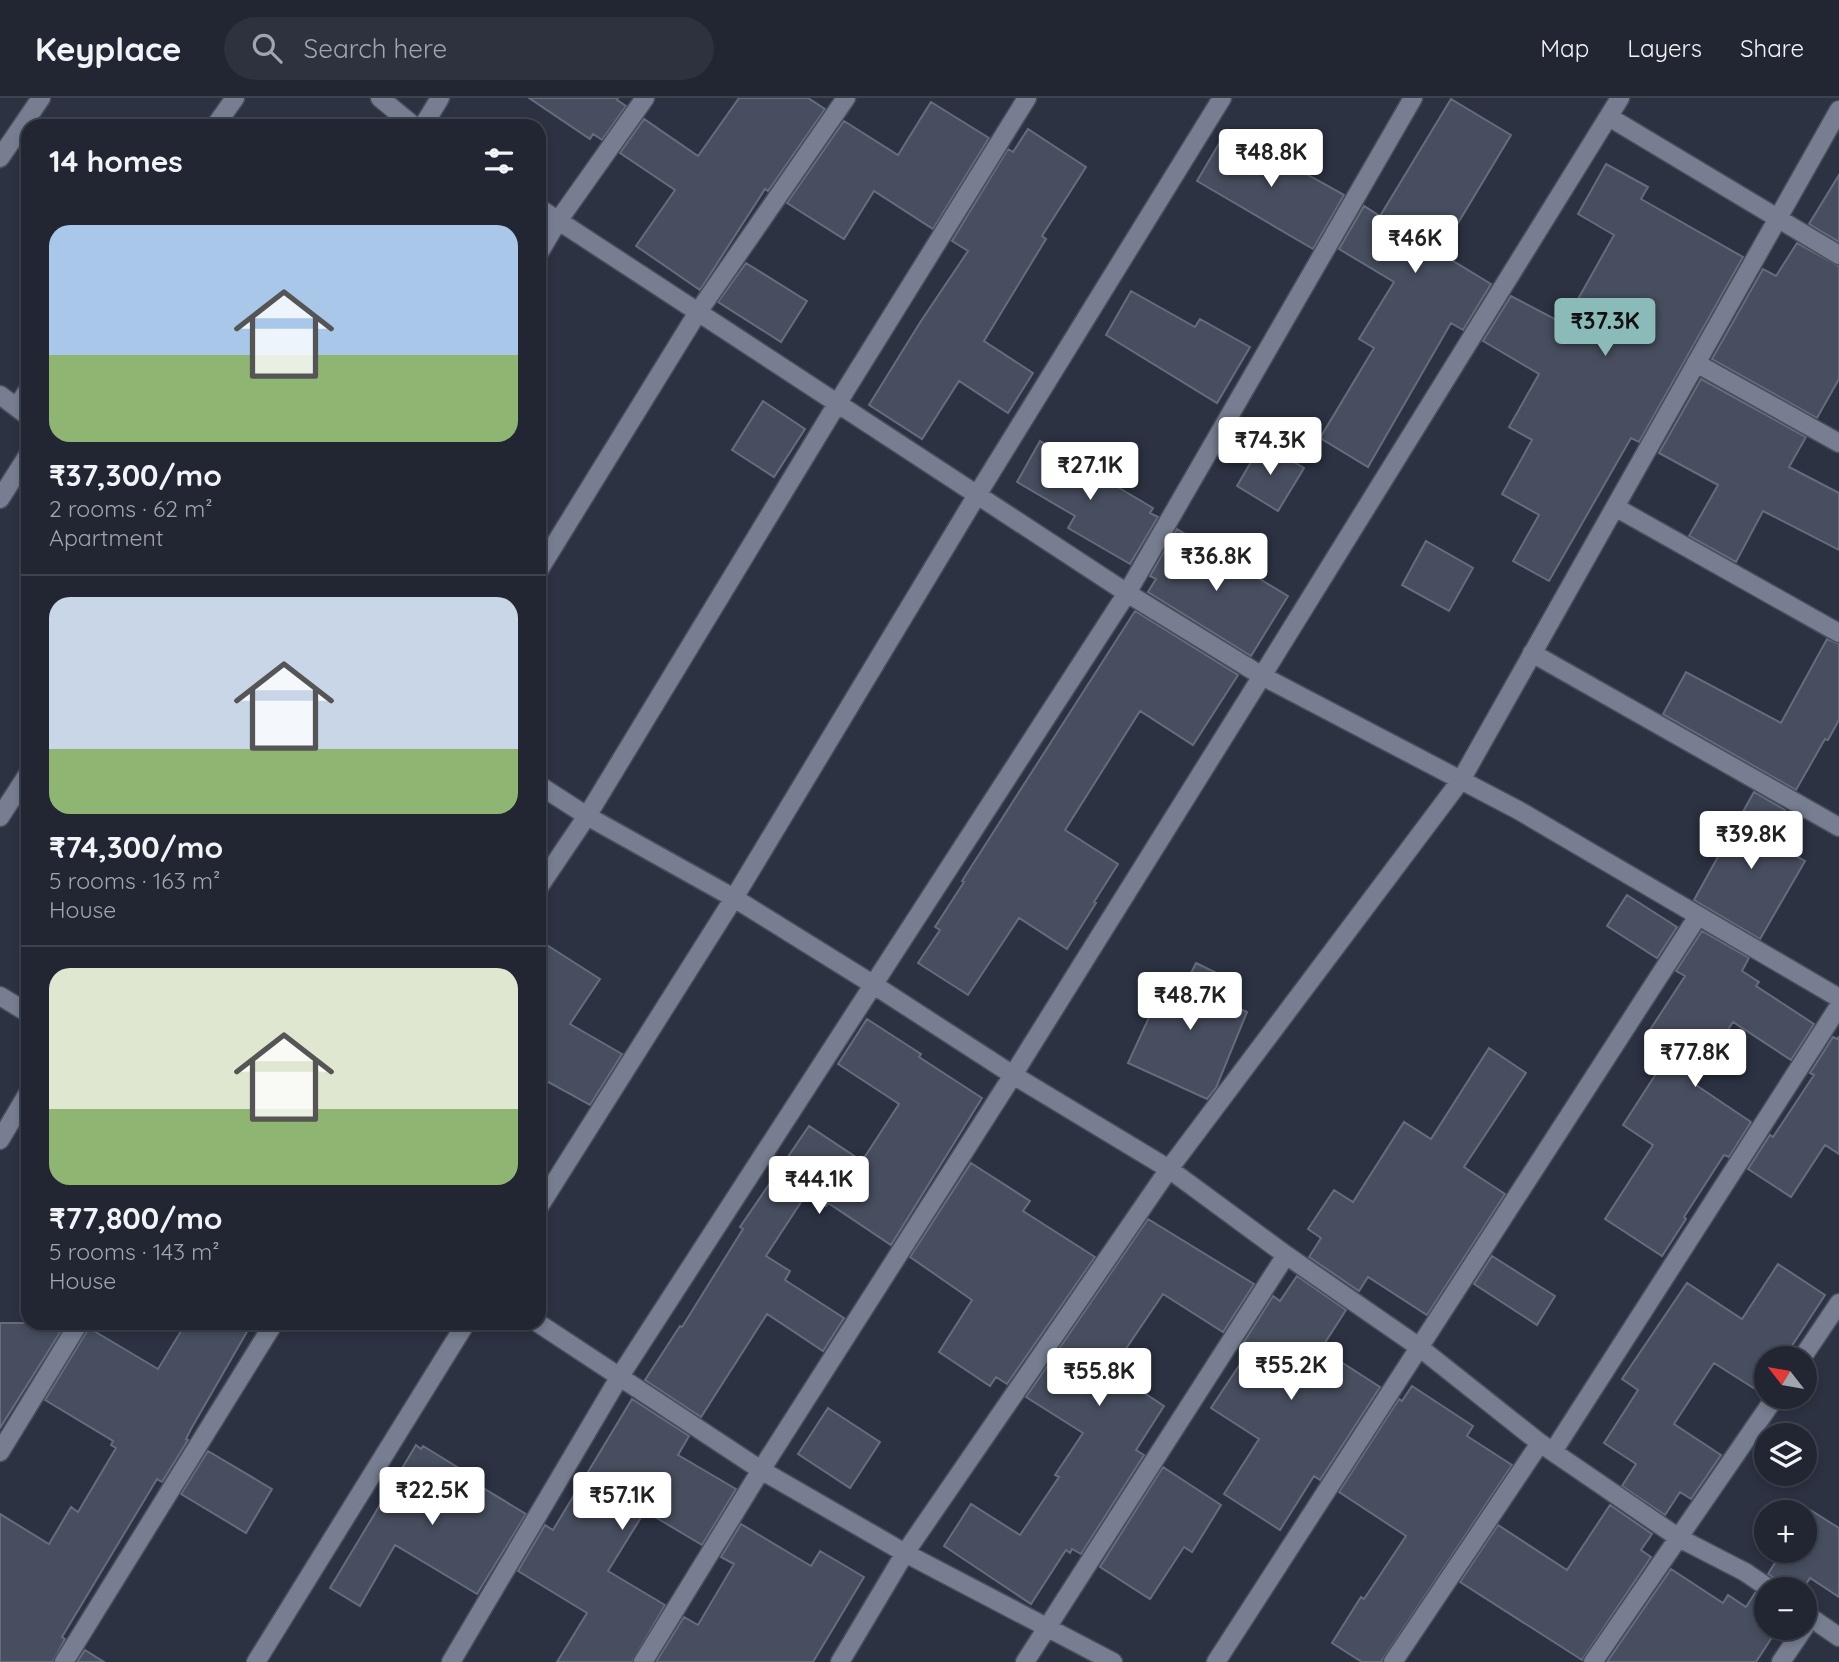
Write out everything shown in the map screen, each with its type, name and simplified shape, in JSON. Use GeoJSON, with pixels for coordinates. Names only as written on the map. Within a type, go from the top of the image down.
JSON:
{"type":"FeatureCollection","features":[{"type":"Feature","properties":{"kind":"street"},"geometry":{"type":"LineString","coordinates":[[27,119],[41,98]]}},
{"type":"Feature","properties":{"kind":"street"},"geometry":{"type":"LineString","coordinates":[[220,119],[235,98]]}},
{"type":"Feature","properties":{"kind":"street"},"geometry":{"type":"LineString","coordinates":[[380,98],[406,119]]}},
{"type":"Feature","properties":{"kind":"street"},"geometry":{"type":"LineString","coordinates":[[427,119],[440,98]]}},
{"type":"Feature","properties":{"kind":"street"},"geometry":{"type":"LineString","coordinates":[[546,241],[645,98]]}},
{"type":"Feature","properties":{"kind":"street"},"geometry":{"type":"LineString","coordinates":[[546,559],[698,312],[846,98]]}},
{"type":"Feature","properties":{"kind":"street"},"geometry":{"type":"LineString","coordinates":[[546,877],[587,816],[837,404],[1027,98]]}},
{"type":"Feature","properties":{"kind":"street"},"geometry":{"type":"LineString","coordinates":[[546,1196],[734,898],[977,495],[1222,98]]}},
{"type":"Feature","properties":{"kind":"street"},"geometry":{"type":"LineString","coordinates":[[450,1662],[620,1376],[1127,593],[1413,98]]}},
{"type":"Feature","properties":{"kind":"street"},"geometry":{"type":"LineString","coordinates":[[643,1662],[761,1470],[1013,1075],[1620,98]]}},
{"type":"Feature","properties":{"kind":"street"},"geometry":{"type":"LineString","coordinates":[[840,1662],[905,1553],[1169,1169],[1461,779],[1839,110]]}},
{"type":"Feature","properties":{"kind":"street"},"geometry":{"type":"LineString","coordinates":[[1609,117],[1839,255]]}},
{"type":"Feature","properties":{"kind":"street"},"geometry":{"type":"LineString","coordinates":[[0,158],[21,127]]}},
{"type":"Feature","properties":{"kind":"street"},"geometry":{"type":"LineString","coordinates":[[546,213],[1127,593],[1262,676],[1518,810],[1839,998]]}},
{"type":"Feature","properties":{"kind":"street"},"geometry":{"type":"LineString","coordinates":[[1696,363],[1839,443]]}},
{"type":"Feature","properties":{"kind":"street"},"geometry":{"type":"LineString","coordinates":[[0,394],[21,410]]}},
{"type":"Feature","properties":{"kind":"street"},"geometry":{"type":"LineString","coordinates":[[0,499],[21,466]]}},
{"type":"Feature","properties":{"kind":"street"},"geometry":{"type":"LineString","coordinates":[[1615,507],[1839,633]]}},
{"type":"Feature","properties":{"kind":"street"},"geometry":{"type":"LineString","coordinates":[[1532,653],[1839,827]]}},
{"type":"Feature","properties":{"kind":"street"},"geometry":{"type":"LineString","coordinates":[[0,817],[21,785]]}},
{"type":"Feature","properties":{"kind":"street"},"geometry":{"type":"LineString","coordinates":[[546,790],[587,816],[734,898],[1013,1075],[1169,1169],[1286,1255],[1419,1347],[1547,1446],[1679,1538],[1754,1578]]}},
{"type":"Feature","properties":{"kind":"street"},"geometry":{"type":"LineString","coordinates":[[1216,1662],[1698,916]]}},
{"type":"Feature","properties":{"kind":"street"},"geometry":{"type":"LineString","coordinates":[[0,996],[21,1009]]}},
{"type":"Feature","properties":{"kind":"street"},"geometry":{"type":"LineString","coordinates":[[1393,1662],[1547,1446],[1839,1006]]}},
{"type":"Feature","properties":{"kind":"street"},"geometry":{"type":"LineString","coordinates":[[0,1140],[21,1105]]}},
{"type":"Feature","properties":{"kind":"street"},"geometry":{"type":"LineString","coordinates":[[1025,1662],[1286,1255]]}},
{"type":"Feature","properties":{"kind":"street"},"geometry":{"type":"LineString","coordinates":[[1810,1346],[1839,1303]]}},
{"type":"Feature","properties":{"kind":"street"},"geometry":{"type":"LineString","coordinates":[[546,1328],[761,1470],[905,1553],[1113,1662]]}},
{"type":"Feature","properties":{"kind":"street"},"geometry":{"type":"LineString","coordinates":[[0,1452],[75,1330]]}},
{"type":"Feature","properties":{"kind":"street"},"geometry":{"type":"LineString","coordinates":[[64,1662],[270,1330]]}},
{"type":"Feature","properties":{"kind":"street"},"geometry":{"type":"LineString","coordinates":[[256,1662],[462,1330]]}},
{"type":"Feature","properties":{"kind":"street"},"geometry":{"type":"LineString","coordinates":[[1593,1662],[1767,1409]]}},
{"type":"Feature","properties":{"kind":"street"},"geometry":{"type":"LineString","coordinates":[[1817,1626],[1839,1637]]}},
{"type":"Feature","properties":{"kind":"street"},"geometry":{"type":"LineString","coordinates":[[1781,1662],[1794,1640]]}},
{"type":"Feature","properties":{"kind":"building"},"geometry":{"type":"Polygon","coordinates":[[[529,98],[618,98],[617,100],[626,106],[602,140],[593,134],[590,139],[529,98]]]}},
{"type":"Feature","properties":{"kind":"building"},"geometry":{"type":"Polygon","coordinates":[[[739,98],[808,98],[825,109],[768,191],[765,189],[700,290],[636,246],[675,190],[620,153],[644,119],[698,156],[739,98]]]}},
{"type":"Feature","properties":{"kind":"building"},"geometry":{"type":"Polygon","coordinates":[[[1451,99],[1511,135],[1440,253],[1491,284],[1463,330],[1451,323],[1368,467],[1320,438],[1374,348],[1359,339],[1394,282],[1339,249],[1364,206],[1380,216],[1451,99]]]}},
{"type":"Feature","properties":{"kind":"building"},"geometry":{"type":"Polygon","coordinates":[[[931,102],[989,138],[933,229],[874,191],[844,239],[787,203],[844,121],[898,155],[931,102]]]}},
{"type":"Feature","properties":{"kind":"building"},"geometry":{"type":"Polygon","coordinates":[[[1028,129],[1086,167],[1042,236],[1046,239],[984,341],[1033,373],[1008,413],[959,381],[922,439],[869,405],[968,251],[952,241],[1008,149],[1013,152],[1028,129]]]}},
{"type":"Feature","properties":{"kind":"building"},"geometry":{"type":"Polygon","coordinates":[[[1227,130],[1344,195],[1313,249],[1197,181],[1227,130]]]}},
{"type":"Feature","properties":{"kind":"building"},"geometry":{"type":"Polygon","coordinates":[[[1606,164],[1648,187],[1641,199],[1743,257],[1639,442],[1631,438],[1549,581],[1513,561],[1539,515],[1502,494],[1532,440],[1509,427],[1539,374],[1483,341],[1511,296],[1564,324],[1614,235],[1578,214],[1606,164]]]}},
{"type":"Feature","properties":{"kind":"building"},"geometry":{"type":"Polygon","coordinates":[[[1839,175],[1839,242],[1809,224],[1839,175]]]}},
{"type":"Feature","properties":{"kind":"building"},"geometry":{"type":"Polygon","coordinates":[[[1797,243],[1839,266],[1839,379],[1817,418],[1712,359],[1763,269],[1776,276],[1797,243]]]}},
{"type":"Feature","properties":{"kind":"building"},"geometry":{"type":"Polygon","coordinates":[[[746,263],[807,301],[781,342],[718,302],[746,263]]]}},
{"type":"Feature","properties":{"kind":"building"},"geometry":{"type":"Polygon","coordinates":[[[1131,291],[1195,327],[1200,319],[1250,347],[1217,403],[1106,335],[1131,291]]]}},
{"type":"Feature","properties":{"kind":"building"},"geometry":{"type":"Polygon","coordinates":[[[1701,379],[1806,437],[1789,467],[1839,493],[1839,550],[1763,511],[1736,562],[1689,536],[1718,485],[1659,453],[1701,379]]]}},
{"type":"Feature","properties":{"kind":"building"},"geometry":{"type":"Polygon","coordinates":[[[763,401],[805,429],[774,477],[732,450],[763,401]]]}},
{"type":"Feature","properties":{"kind":"building"},"geometry":{"type":"Polygon","coordinates":[[[1040,441],[1153,508],[1150,513],[1158,517],[1130,564],[1068,528],[1075,516],[1017,482],[1040,441]]]}},
{"type":"Feature","properties":{"kind":"building"},"geometry":{"type":"Polygon","coordinates":[[[1262,443],[1304,468],[1278,511],[1237,486],[1262,443]]]}},
{"type":"Feature","properties":{"kind":"building"},"geometry":{"type":"Polygon","coordinates":[[[1177,529],[1288,596],[1251,656],[1148,592],[1156,579],[1150,576],[1177,529]]]}},
{"type":"Feature","properties":{"kind":"building"},"geometry":{"type":"Polygon","coordinates":[[[1426,541],[1473,568],[1449,611],[1402,585],[1426,541]]]}},
{"type":"Feature","properties":{"kind":"building"},"geometry":{"type":"Polygon","coordinates":[[[1135,611],[1238,675],[1193,745],[1140,711],[1065,830],[1118,864],[1094,902],[1096,903],[1067,949],[1019,918],[968,995],[918,963],[940,930],[935,927],[964,882],[962,881],[1135,611]]]}},
{"type":"Feature","properties":{"kind":"building"},"geometry":{"type":"Polygon","coordinates":[[[1827,639],[1839,644],[1839,720],[1796,790],[1663,714],[1686,672],[1781,723],[1827,639]]]}},
{"type":"Feature","properties":{"kind":"building"},"geometry":{"type":"Polygon","coordinates":[[[1754,792],[1785,810],[1768,840],[1805,861],[1760,939],[1694,900],[1754,792]]]}},
{"type":"Feature","properties":{"kind":"building"},"geometry":{"type":"Polygon","coordinates":[[[1627,895],[1677,927],[1657,958],[1607,926],[1627,895]]]}},
{"type":"Feature","properties":{"kind":"building"},"geometry":{"type":"Polygon","coordinates":[[[1702,931],[1749,958],[1742,971],[1759,982],[1756,986],[1814,1024],[1791,1060],[1733,1022],[1693,1083],[1751,1122],[1729,1157],[1724,1155],[1662,1256],[1605,1219],[1653,1145],[1623,1125],[1670,1052],[1646,1036],[1685,976],[1676,971],[1702,931]]]}},
{"type":"Feature","properties":{"kind":"building"},"geometry":{"type":"Polygon","coordinates":[[[546,944],[600,979],[570,1024],[622,1054],[590,1105],[546,1081],[546,944]]]}},
{"type":"Feature","properties":{"kind":"building"},"geometry":{"type":"Polygon","coordinates":[[[1196,963],[1233,981],[1223,1001],[1247,1012],[1216,1088],[1207,1099],[1128,1063],[1168,976],[1186,983],[1196,963]]]}},
{"type":"Feature","properties":{"kind":"building"},"geometry":{"type":"Polygon","coordinates":[[[867,1019],[982,1098],[891,1245],[828,1203],[826,1206],[807,1193],[766,1256],[790,1271],[785,1280],[844,1318],[823,1351],[767,1314],[701,1417],[645,1380],[680,1326],[682,1327],[743,1229],[740,1227],[809,1126],[862,1161],[899,1104],[838,1064],[867,1019]]]}},
{"type":"Feature","properties":{"kind":"building"},"geometry":{"type":"Polygon","coordinates":[[[1833,1037],[1839,1037],[1839,1154],[1825,1145],[1791,1197],[1748,1169],[1814,1075],[1810,1073],[1833,1037]]]}},
{"type":"Feature","properties":{"kind":"building"},"geometry":{"type":"Polygon","coordinates":[[[1489,1048],[1526,1073],[1464,1167],[1505,1194],[1427,1315],[1368,1277],[1359,1291],[1309,1257],[1321,1238],[1308,1229],[1334,1190],[1353,1202],[1404,1122],[1431,1139],[1489,1048]]]}},
{"type":"Feature","properties":{"kind":"building"},"geometry":{"type":"Polygon","coordinates":[[[971,1163],[1030,1201],[1023,1211],[1095,1257],[1007,1384],[996,1377],[990,1386],[939,1352],[972,1300],[910,1257],[971,1163]]]}},
{"type":"Feature","properties":{"kind":"building"},"geometry":{"type":"Polygon","coordinates":[[[1148,1219],[1254,1284],[1223,1332],[1163,1294],[1111,1371],[1164,1406],[1136,1450],[1144,1455],[1081,1554],[1072,1549],[1070,1553],[1066,1550],[1031,1604],[944,1546],[971,1504],[1020,1535],[1059,1477],[1055,1475],[1083,1433],[1026,1397],[1148,1219]]]}},
{"type":"Feature","properties":{"kind":"building"},"geometry":{"type":"Polygon","coordinates":[[[1492,1256],[1555,1296],[1537,1325],[1474,1284],[1492,1256]]]}},
{"type":"Feature","properties":{"kind":"building"},"geometry":{"type":"Polygon","coordinates":[[[1778,1264],[1825,1295],[1792,1346],[1754,1346],[1754,1388],[1714,1363],[1674,1424],[1721,1455],[1691,1499],[1680,1492],[1665,1515],[1622,1486],[1636,1464],[1604,1443],[1638,1390],[1622,1379],[1687,1283],[1742,1319],[1778,1264]]]}},
{"type":"Feature","properties":{"kind":"building"},"geometry":{"type":"Polygon","coordinates":[[[1297,1276],[1346,1310],[1321,1349],[1380,1387],[1320,1480],[1314,1476],[1280,1530],[1224,1494],[1259,1439],[1211,1408],[1250,1349],[1242,1345],[1273,1296],[1280,1301],[1297,1276]]]}},
{"type":"Feature","properties":{"kind":"building"},"geometry":{"type":"Polygon","coordinates":[[[0,1323],[21,1323],[21,1330],[62,1330],[0,1428],[0,1323]]]}},
{"type":"Feature","properties":{"kind":"building"},"geometry":{"type":"Polygon","coordinates":[[[88,1330],[92,1330],[158,1369],[182,1330],[248,1330],[191,1429],[186,1439],[188,1440],[162,1482],[157,1479],[62,1637],[65,1639],[53,1662],[0,1662],[0,1514],[49,1544],[71,1507],[78,1512],[116,1448],[111,1445],[113,1441],[45,1400],[88,1330]]]}},
{"type":"Feature","properties":{"kind":"building"},"geometry":{"type":"Polygon","coordinates":[[[1412,1386],[1473,1426],[1467,1436],[1512,1465],[1381,1662],[1362,1662],[1332,1643],[1361,1597],[1364,1599],[1406,1536],[1339,1492],[1399,1399],[1402,1401],[1412,1386]]]}},
{"type":"Feature","properties":{"kind":"building"},"geometry":{"type":"Polygon","coordinates":[[[632,1399],[689,1436],[678,1455],[736,1489],[702,1545],[645,1511],[608,1571],[665,1605],[632,1662],[557,1662],[587,1613],[518,1571],[545,1525],[553,1530],[632,1399]]]}},
{"type":"Feature","properties":{"kind":"building"},"geometry":{"type":"Polygon","coordinates":[[[828,1408],[880,1442],[850,1488],[798,1454],[828,1408]]]}},
{"type":"Feature","properties":{"kind":"building"},"geometry":{"type":"Polygon","coordinates":[[[416,1445],[421,1449],[423,1446],[472,1476],[470,1480],[526,1514],[477,1594],[395,1545],[360,1606],[330,1588],[416,1445]]]}},
{"type":"Feature","properties":{"kind":"building"},"geometry":{"type":"Polygon","coordinates":[[[208,1451],[272,1489],[246,1533],[181,1494],[208,1451]]]}},
{"type":"Feature","properties":{"kind":"building"},"geometry":{"type":"Polygon","coordinates":[[[1163,1467],[1221,1505],[1192,1552],[1184,1547],[1150,1599],[1100,1567],[1163,1467]]]}},
{"type":"Feature","properties":{"kind":"building"},"geometry":{"type":"Polygon","coordinates":[[[1610,1505],[1652,1534],[1641,1550],[1651,1557],[1582,1660],[1460,1582],[1498,1525],[1567,1570],[1610,1505]]]}},
{"type":"Feature","properties":{"kind":"building"},"geometry":{"type":"Polygon","coordinates":[[[1817,1514],[1839,1528],[1839,1597],[1817,1583],[1817,1577],[1772,1577],[1768,1574],[1775,1563],[1817,1563],[1817,1514]]]}},
{"type":"Feature","properties":{"kind":"building"},"geometry":{"type":"Polygon","coordinates":[[[741,1524],[811,1566],[820,1551],[864,1577],[813,1662],[656,1662],[684,1617],[698,1625],[734,1564],[721,1557],[741,1524]]]}},
{"type":"Feature","properties":{"kind":"building"},"geometry":{"type":"Polygon","coordinates":[[[1671,1569],[1723,1603],[1728,1595],[1746,1607],[1754,1595],[1754,1640],[1770,1640],[1756,1662],[1607,1662],[1671,1569]]]}},
{"type":"Feature","properties":{"kind":"building"},"geometry":{"type":"Polygon","coordinates":[[[85,1650],[104,1662],[77,1662],[85,1650]]]}}]}
